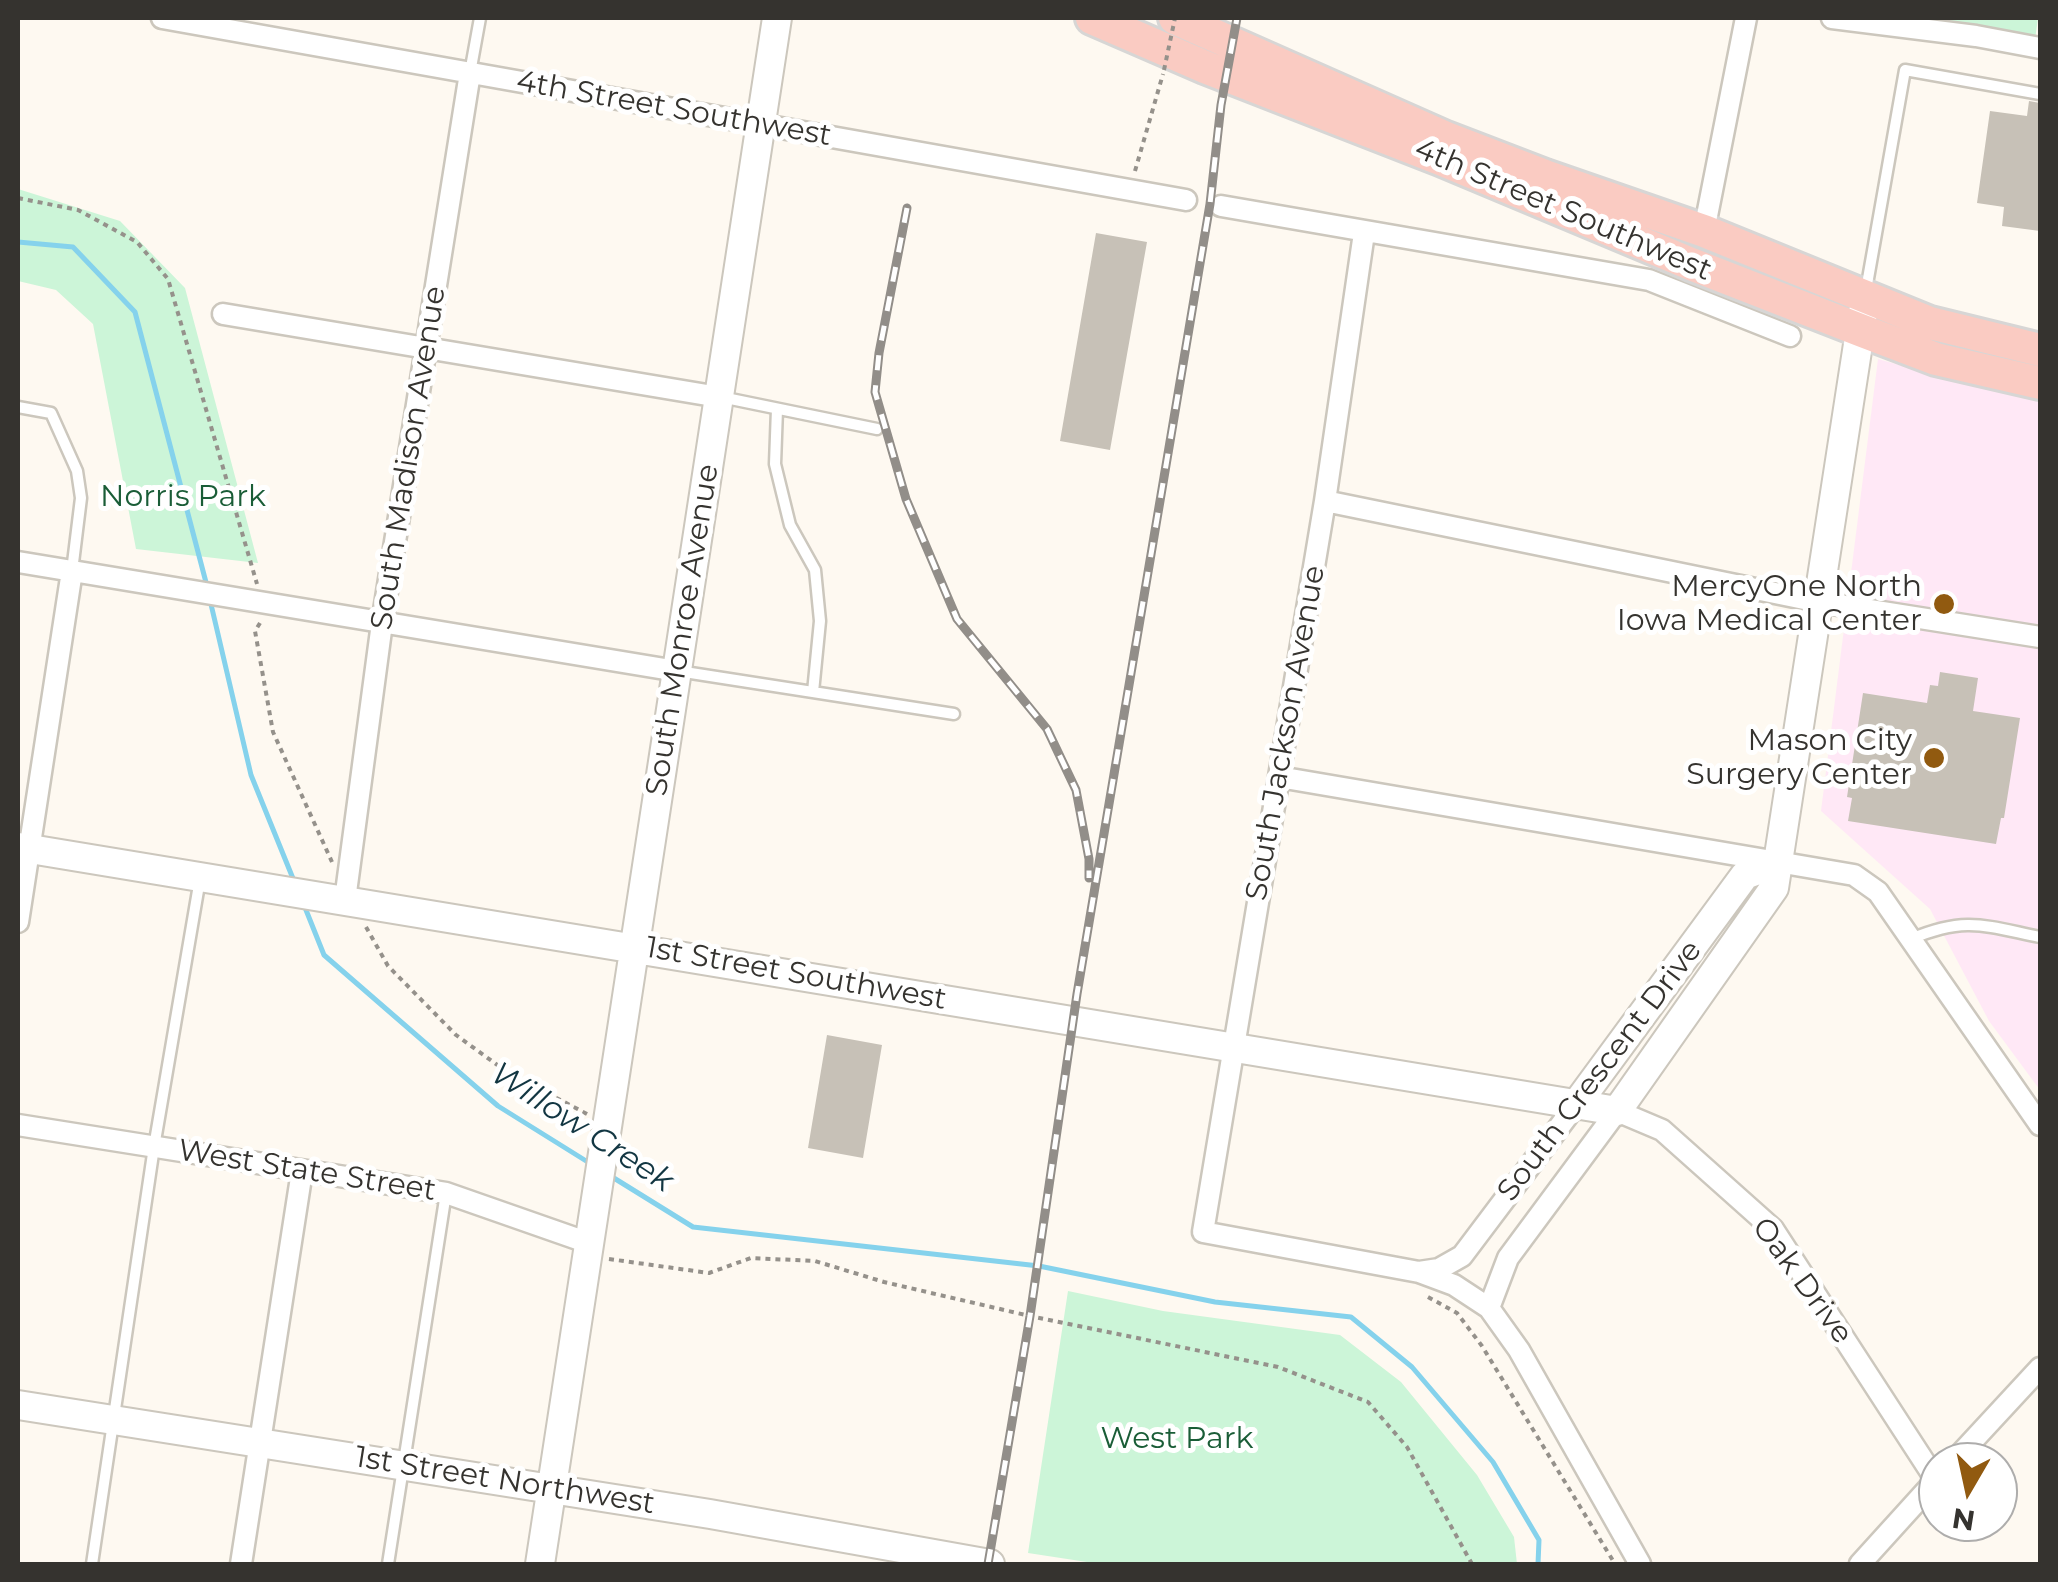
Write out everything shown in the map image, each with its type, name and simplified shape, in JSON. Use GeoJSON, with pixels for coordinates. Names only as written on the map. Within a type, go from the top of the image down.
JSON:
{"type":"FeatureCollection","features":[{"type":"Feature","properties":{"kind":"main road","name":"South Monroe Avenue"},"geometry":{"type":"LineString","coordinates":[[540,1564],[596,1238],[634,947],[777,18]]}},
{"type":"Feature","properties":{"kind":"main road","name":"4th Street Southwest"},"geometry":{"type":"LineString","coordinates":[[1092,18],[1860,330],[1936,359],[2040,383]]}},
{"type":"Feature","properties":{"kind":"main road","name":"4th Street Southwest"},"geometry":{"type":"LineString","coordinates":[[1175,18],[1446,138],[1704,231],[1930,323],[2040,350]]}},
{"type":"Feature","properties":{"kind":"main road","name":"South Crescent Drive"},"geometry":{"type":"LineString","coordinates":[[1617,1110],[1774,888],[1865,296]]}},
{"type":"Feature","properties":{"kind":"main road","name":"1st Street Southwest"},"geometry":{"type":"LineString","coordinates":[[23,848],[1575,1106]]}},
{"type":"Feature","properties":{"kind":"main road","name":"South Crescent Drive"},"geometry":{"type":"LineString","coordinates":[[1575,1106],[1746,875],[1776,864]]}},
{"type":"Feature","properties":{"kind":"main road","name":"Oak Drive"},"geometry":{"type":"LineString","coordinates":[[1575,1106],[1617,1110]]}},
{"type":"Feature","properties":{"kind":"main road","name":"1st Street Northwest"},"geometry":{"type":"LineString","coordinates":[[18,1405],[710,1514],[990,1564]]}},
{"type":"Feature","properties":{"kind":"street","name":"4th Street Southwest"},"geometry":{"type":"LineString","coordinates":[[167,18],[1186,200]]}},
{"type":"Feature","properties":{"kind":"street"},"geometry":{"type":"LineString","coordinates":[[1704,231],[1746,18]]}},
{"type":"Feature","properties":{"kind":"street"},"geometry":{"type":"LineString","coordinates":[[1832,18],[1880,21],[2040,48]]}},
{"type":"Feature","properties":{"kind":"street","name":"South Madison Avenue"},"geometry":{"type":"LineString","coordinates":[[341,899],[470,73]]}},
{"type":"Feature","properties":{"kind":"street","name":"4th Street Southwest"},"geometry":{"type":"LineString","coordinates":[[1221,206],[1648,280],[1790,336]]}},
{"type":"Feature","properties":{"kind":"street","name":"South Jackson Avenue"},"geometry":{"type":"LineString","coordinates":[[1364,232],[1325,500],[1203,1232],[1419,1272]]}},
{"type":"Feature","properties":{"kind":"street"},"geometry":{"type":"LineString","coordinates":[[223,314],[719,397]]}},
{"type":"Feature","properties":{"kind":"street"},"geometry":{"type":"LineString","coordinates":[[1325,500],[1820,602],[2040,637]]}},
{"type":"Feature","properties":{"kind":"street"},"geometry":{"type":"LineString","coordinates":[[18,562],[677,671]]}},
{"type":"Feature","properties":{"kind":"street"},"geometry":{"type":"LineString","coordinates":[[18,922],[23,848],[72,571]]}},
{"type":"Feature","properties":{"kind":"street"},"geometry":{"type":"LineString","coordinates":[[1279,778],[1854,874],[1878,892],[2040,1126]]}},
{"type":"Feature","properties":{"kind":"street","name":"South Crescent Drive"},"geometry":{"type":"LineString","coordinates":[[1419,1272],[1439,1269],[1462,1256],[1575,1106]]}},
{"type":"Feature","properties":{"kind":"street","name":"South Crescent Drive"},"geometry":{"type":"LineString","coordinates":[[1489,1308],[1508,1258],[1617,1110]]}},
{"type":"Feature","properties":{"kind":"street","name":"Oak Drive"},"geometry":{"type":"LineString","coordinates":[[1617,1110],[1662,1130],[1772,1229],[1918,1450]]}},
{"type":"Feature","properties":{"kind":"street","name":"West State Street"},"geometry":{"type":"LineString","coordinates":[[18,1125],[446,1193],[596,1238]]}},
{"type":"Feature","properties":{"kind":"street"},"geometry":{"type":"LineString","coordinates":[[241,1564],[302,1171]]}},
{"type":"Feature","properties":{"kind":"street"},"geometry":{"type":"LineString","coordinates":[[1419,1272],[1454,1286],[1489,1308],[1519,1350],[1640,1564]]}},
{"type":"Feature","properties":{"kind":"street"},"geometry":{"type":"LineString","coordinates":[[1972,1442],[2040,1368]]}},
{"type":"Feature","properties":{"kind":"street"},"geometry":{"type":"LineString","coordinates":[[1860,1564],[1918,1500]]}},
{"type":"Feature","properties":{"kind":"lane","name":"South Madison Avenue"},"geometry":{"type":"LineString","coordinates":[[470,73],[480,18]]}},
{"type":"Feature","properties":{"kind":"lane"},"geometry":{"type":"LineString","coordinates":[[1865,296],[1905,70],[2040,94]]}},
{"type":"Feature","properties":{"kind":"lane"},"geometry":{"type":"LineString","coordinates":[[719,397],[877,429]]}},
{"type":"Feature","properties":{"kind":"lane"},"geometry":{"type":"LineString","coordinates":[[18,407],[52,413],[77,471],[82,498],[72,571]]}},
{"type":"Feature","properties":{"kind":"lane"},"geometry":{"type":"LineString","coordinates":[[777,409],[775,464],[790,525],[815,570],[820,621],[813,692]]}},
{"type":"Feature","properties":{"kind":"lane"},"geometry":{"type":"LineString","coordinates":[[677,671],[954,714]]}},
{"type":"Feature","properties":{"kind":"lane"},"geometry":{"type":"LineString","coordinates":[[92,1564],[154,1147],[201,876]]}},
{"type":"Feature","properties":{"kind":"lane"},"geometry":{"type":"LineString","coordinates":[[1910,940],[1964,922],[2040,936]]}},
{"type":"Feature","properties":{"kind":"lane"},"geometry":{"type":"LineString","coordinates":[[388,1564],[446,1193]]}},
{"type":"Feature","properties":{"kind":"path"},"geometry":{"type":"LineString","coordinates":[[1129,190],[1175,18]]}},
{"type":"Feature","properties":{"kind":"path"},"geometry":{"type":"LineString","coordinates":[[18,198],[78,210],[137,242],[168,279],[257,587],[252,600],[262,619],[254,631],[272,732],[334,868],[341,899],[366,926],[388,966],[456,1035],[507,1072],[608,1131]]}},
{"type":"Feature","properties":{"kind":"path"},"geometry":{"type":"LineString","coordinates":[[596,1238],[607,1259],[709,1273],[751,1258],[815,1260],[939,1295],[1278,1368],[1368,1402],[1407,1447],[1472,1564]]}},
{"type":"Feature","properties":{"kind":"path"},"geometry":{"type":"LineString","coordinates":[[1424,1296],[1457,1313],[1482,1346],[1615,1564]]}},
{"type":"Feature","properties":{"kind":"shaded area","name":"MercyOne North Iowa Medical Center"},"geometry":{"type":"Polygon","coordinates":[[[1878,359],[1967,384],[2040,396],[2040,1090],[1989,1021],[1930,909],[1821,811],[1878,359]]]}},
{"type":"Feature","properties":{"kind":"green space"},"geometry":{"type":"Polygon","coordinates":[[[1880,18],[2038,18],[2034,47],[1880,18]]]}},
{"type":"Feature","properties":{"kind":"green space","name":"Norris Park"},"geometry":{"type":"Polygon","coordinates":[[[18,189],[120,221],[185,288],[258,563],[136,549],[93,324],[56,290],[18,281],[18,189]]]}},
{"type":"Feature","properties":{"kind":"green space","name":"West Park"},"geometry":{"type":"Polygon","coordinates":[[[1068,1291],[1163,1311],[1340,1335],[1401,1382],[1477,1475],[1514,1537],[1517,1564],[1100,1564],[1028,1553],[1068,1291]]]}},
{"type":"Feature","properties":{"kind":"building"},"geometry":{"type":"Polygon","coordinates":[[[2029,101],[2040,103],[2040,231],[2002,226],[2004,207],[1977,203],[1990,111],[2027,116],[2029,101]]]}},
{"type":"Feature","properties":{"kind":"building"},"geometry":{"type":"Polygon","coordinates":[[[1096,233],[1147,242],[1110,450],[1060,441],[1096,233]]]}},
{"type":"Feature","properties":{"kind":"building","name":"Mason City Surgery Center"},"geometry":{"type":"Polygon","coordinates":[[[1940,672],[1978,678],[1973,711],[2020,718],[1996,844],[1848,821],[1852,798],[1847,797],[1863,693],[1927,703],[1930,685],[1938,686],[1940,672]]]}},
{"type":"Feature","properties":{"kind":"building"},"geometry":{"type":"Polygon","coordinates":[[[827,1035],[882,1045],[863,1158],[808,1148],[827,1035]]]}},
{"type":"Feature","properties":{"kind":"waterway","name":"Willow Creek"},"geometry":{"type":"LineString","coordinates":[[18,242],[73,247],[135,312],[208,590]]}},
{"type":"Feature","properties":{"kind":"waterway","name":"Willow Creek"},"geometry":{"type":"LineString","coordinates":[[210,600],[251,775],[294,881]]}},
{"type":"Feature","properties":{"kind":"waterway","name":"Willow Creek"},"geometry":{"type":"LineString","coordinates":[[304,905],[324,955],[498,1106],[591,1164]]}},
{"type":"Feature","properties":{"kind":"waterway","name":"Willow Creek"},"geometry":{"type":"LineString","coordinates":[[609,1175],[693,1227],[1039,1266],[1215,1302],[1351,1317],[1412,1367],[1493,1462],[1539,1540],[1538,1564]]}},
{"type":"Feature","properties":{"kind":"railway"},"geometry":{"type":"LineString","coordinates":[[988,1564],[1237,18]]}},
{"type":"Feature","properties":{"kind":"railway"},"geometry":{"type":"LineString","coordinates":[[907,208],[875,392],[906,499],[957,619],[1047,729],[1076,790],[1089,878]]}},
{"type":"Feature","properties":{"kind":"place","name":"MercyOne North Iowa Medical Center"},"geometry":{"type":"Point","coordinates":[1944,604]}},
{"type":"Feature","properties":{"kind":"place","name":"Mason City Surgery Center"},"geometry":{"type":"Point","coordinates":[1934,758]}}]}
